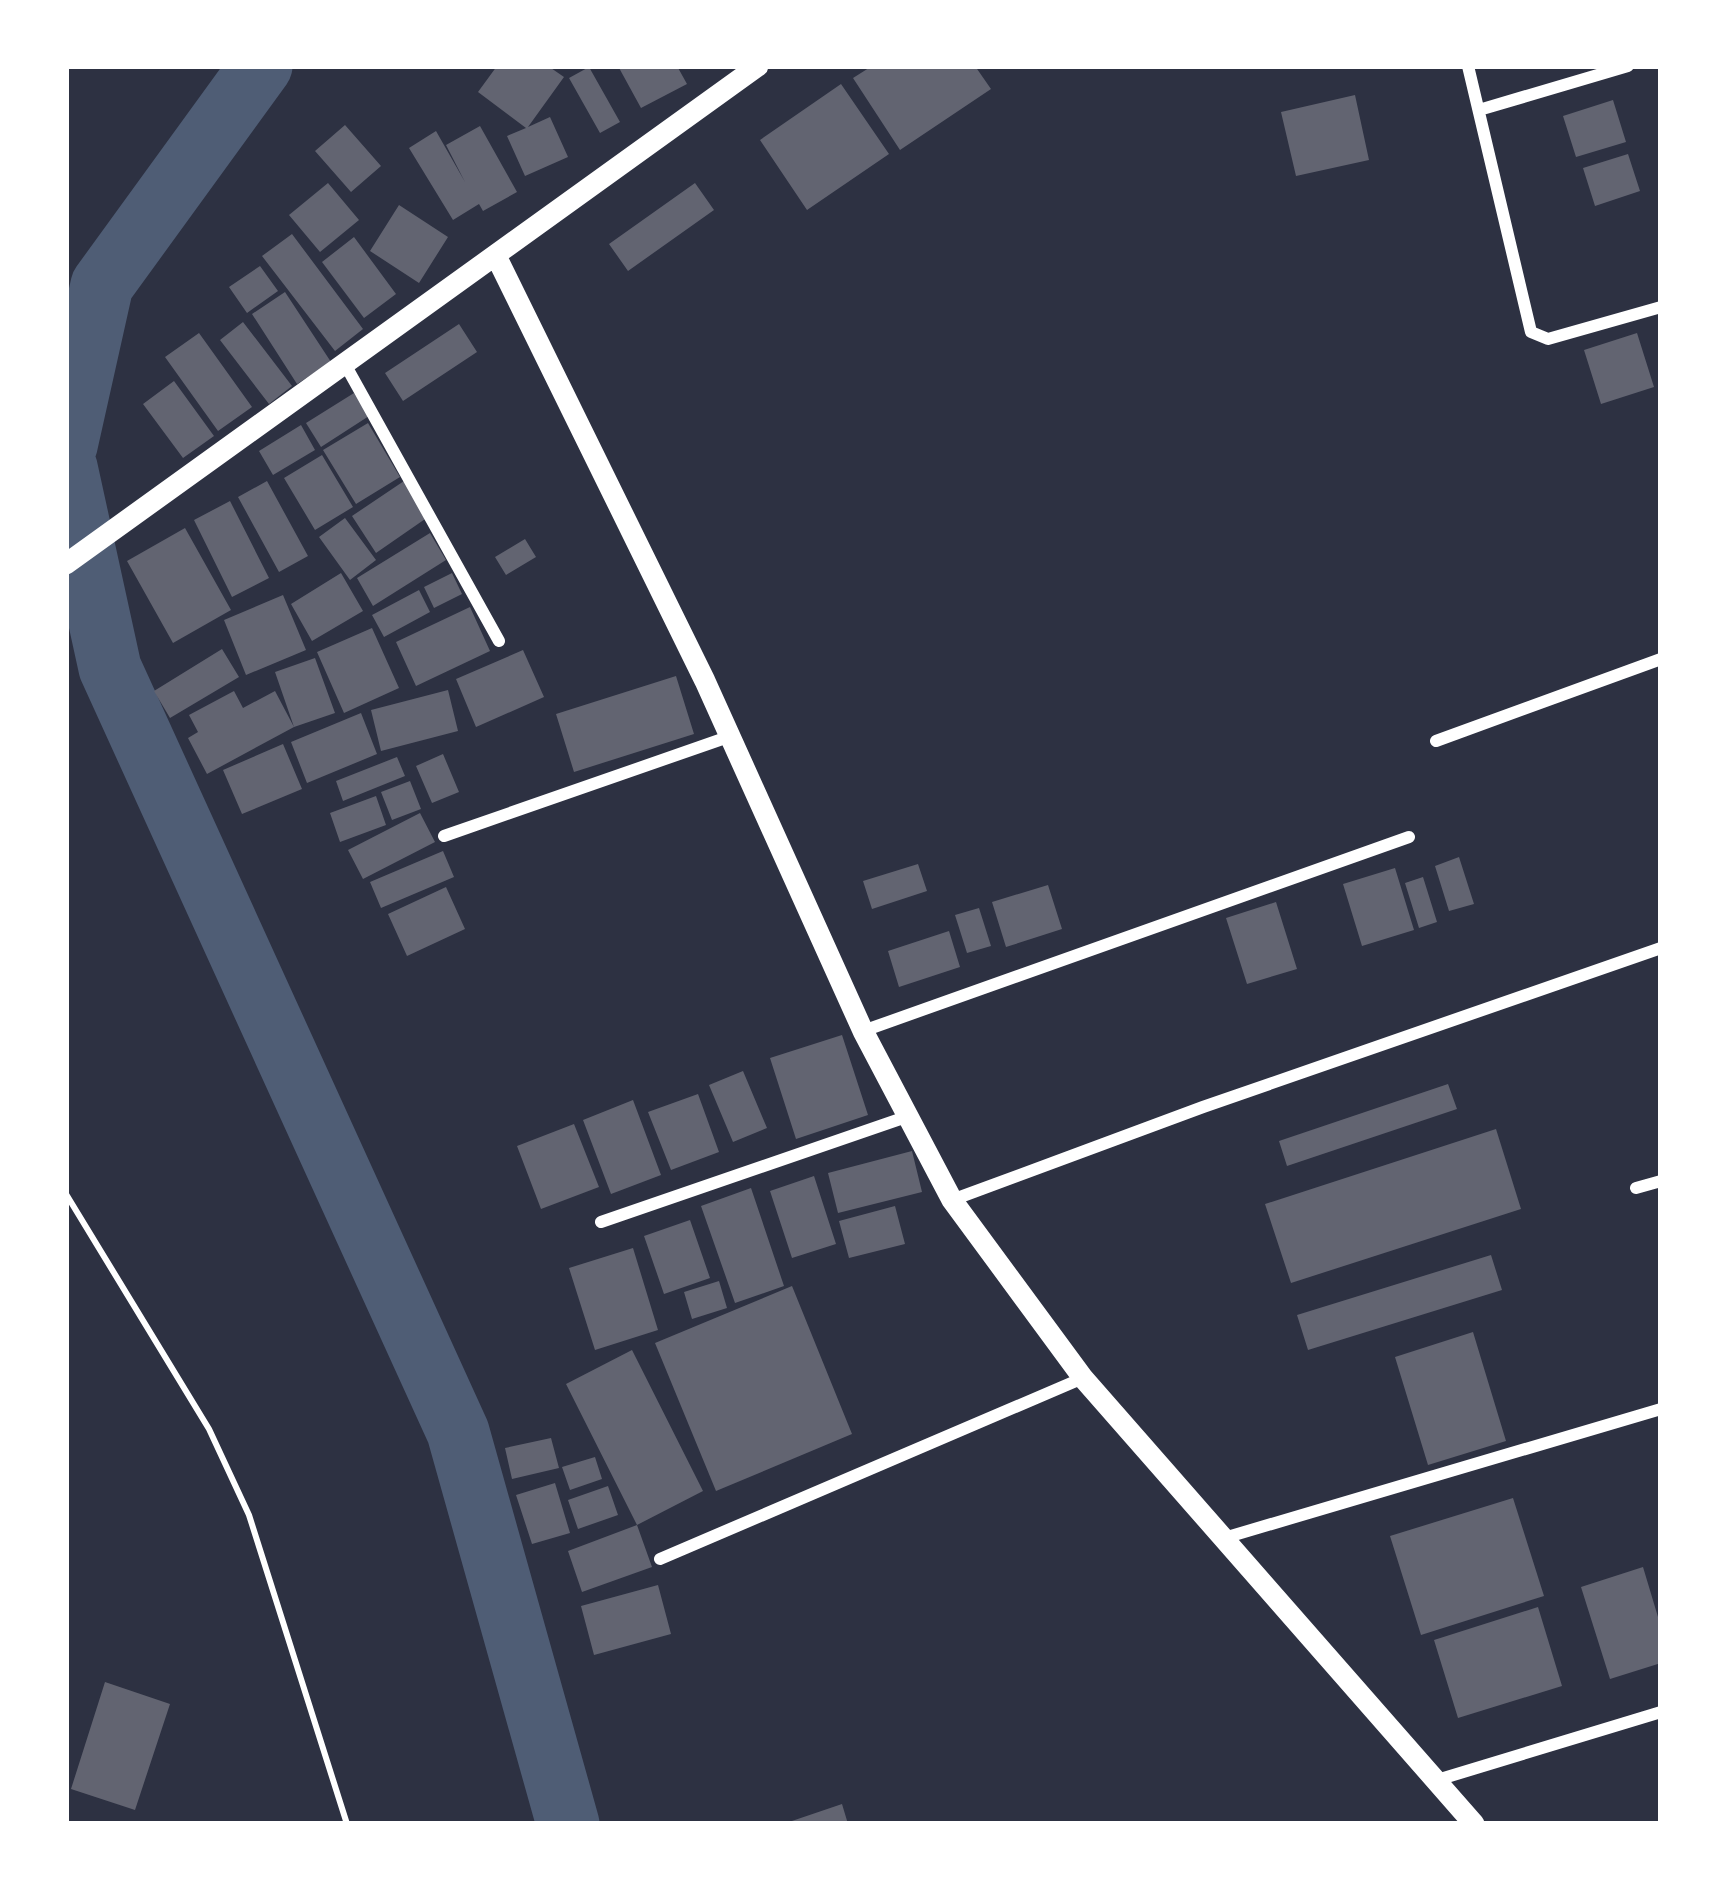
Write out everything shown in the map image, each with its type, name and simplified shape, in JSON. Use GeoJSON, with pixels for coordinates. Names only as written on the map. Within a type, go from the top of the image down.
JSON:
{"type":"FeatureCollection","features":[{"type":"Feature","properties":{"kind":"street"},"geometry":{"type":"LineString","coordinates":[[1468,66],[1535,336],[1548,339],[1661,307]]}},
{"type":"Feature","properties":{"kind":"street"},"geometry":{"type":"LineString","coordinates":[[1479,110],[1628,66]]}},
{"type":"Feature","properties":{"kind":"street"},"geometry":{"type":"LineString","coordinates":[[66,564],[346,366],[746,70]]}},
{"type":"Feature","properties":{"kind":"street"},"geometry":{"type":"LineString","coordinates":[[496,256],[731,736],[863,1031],[952,1200],[1084,1378],[1474,1824]]}},
{"type":"Feature","properties":{"kind":"street"},"geometry":{"type":"LineString","coordinates":[[346,366],[499,641]]}},
{"type":"Feature","properties":{"kind":"street"},"geometry":{"type":"LineString","coordinates":[[1436,741],[1661,658]]}},
{"type":"Feature","properties":{"kind":"street"},"geometry":{"type":"LineString","coordinates":[[444,836],[731,736]]}},
{"type":"Feature","properties":{"kind":"street"},"geometry":{"type":"LineString","coordinates":[[863,1031],[1408,837]]}},
{"type":"Feature","properties":{"kind":"street"},"geometry":{"type":"LineString","coordinates":[[952,1200],[1661,948]]}},
{"type":"Feature","properties":{"kind":"street"},"geometry":{"type":"LineString","coordinates":[[601,1222],[906,1118]]}},
{"type":"Feature","properties":{"kind":"street"},"geometry":{"type":"LineString","coordinates":[[1636,1188],[1661,1181]]}},
{"type":"Feature","properties":{"kind":"street"},"geometry":{"type":"LineString","coordinates":[[660,1559],[1084,1378]]}},
{"type":"Feature","properties":{"kind":"street"},"geometry":{"type":"LineString","coordinates":[[1224,1538],[1661,1408]]}},
{"type":"Feature","properties":{"kind":"street"},"geometry":{"type":"LineString","coordinates":[[1437,1780],[1661,1712]]}},
{"type":"Feature","properties":{"kind":"path"},"geometry":{"type":"LineString","coordinates":[[66,1194],[209,1429],[249,1514],[347,1824]]}},
{"type":"Feature","properties":{"kind":"building"},"geometry":{"type":"Polygon","coordinates":[[[497,66],[548,66],[564,77],[528,127],[550,117],[568,157],[525,176],[507,136],[526,128],[478,92],[497,66]]]}},
{"type":"Feature","properties":{"kind":"building"},"geometry":{"type":"Polygon","coordinates":[[[618,66],[677,66],[687,84],[641,108],[618,66]]]}},
{"type":"Feature","properties":{"kind":"building"},"geometry":{"type":"Polygon","coordinates":[[[872,66],[975,66],[991,89],[900,150],[853,78],[872,66]]]}},
{"type":"Feature","properties":{"kind":"building"},"geometry":{"type":"Polygon","coordinates":[[[589,67],[620,122],[600,133],[569,78],[589,67]]]}},
{"type":"Feature","properties":{"kind":"building"},"geometry":{"type":"Polygon","coordinates":[[[841,84],[889,154],[807,210],[760,140],[841,84]]]}},
{"type":"Feature","properties":{"kind":"building"},"geometry":{"type":"Polygon","coordinates":[[[1355,95],[1369,160],[1296,176],[1281,112],[1355,95]]]}},
{"type":"Feature","properties":{"kind":"building"},"geometry":{"type":"Polygon","coordinates":[[[1613,100],[1626,142],[1576,157],[1563,116],[1613,100]]]}},
{"type":"Feature","properties":{"kind":"building"},"geometry":{"type":"Polygon","coordinates":[[[345,125],[381,166],[351,192],[315,151],[345,125]]]}},
{"type":"Feature","properties":{"kind":"building"},"geometry":{"type":"Polygon","coordinates":[[[480,126],[517,192],[483,211],[479,204],[453,220],[409,148],[436,131],[465,182],[446,145],[480,126]]]}},
{"type":"Feature","properties":{"kind":"building"},"geometry":{"type":"Polygon","coordinates":[[[1628,154],[1640,191],[1595,206],[1583,168],[1628,154]]]}},
{"type":"Feature","properties":{"kind":"building"},"geometry":{"type":"Polygon","coordinates":[[[328,183],[359,220],[320,252],[289,215],[328,183]]]}},
{"type":"Feature","properties":{"kind":"building"},"geometry":{"type":"Polygon","coordinates":[[[695,183],[714,210],[628,271],[609,244],[695,183]]]}},
{"type":"Feature","properties":{"kind":"building"},"geometry":{"type":"Polygon","coordinates":[[[399,205],[448,237],[419,283],[370,251],[399,205]]]}},
{"type":"Feature","properties":{"kind":"building"},"geometry":{"type":"Polygon","coordinates":[[[292,234],[363,329],[335,351],[262,256],[292,234]]]}},
{"type":"Feature","properties":{"kind":"building"},"geometry":{"type":"Polygon","coordinates":[[[354,237],[396,294],[364,318],[322,262],[354,237]]]}},
{"type":"Feature","properties":{"kind":"building"},"geometry":{"type":"Polygon","coordinates":[[[260,266],[278,291],[247,313],[229,287],[260,266]]]}},
{"type":"Feature","properties":{"kind":"building"},"geometry":{"type":"Polygon","coordinates":[[[285,292],[331,362],[297,384],[252,314],[285,292]]]}},
{"type":"Feature","properties":{"kind":"building"},"geometry":{"type":"Polygon","coordinates":[[[243,322],[292,386],[269,404],[220,340],[243,322]]]}},
{"type":"Feature","properties":{"kind":"building"},"geometry":{"type":"Polygon","coordinates":[[[459,324],[477,352],[403,401],[385,373],[459,324]]]}},
{"type":"Feature","properties":{"kind":"building"},"geometry":{"type":"Polygon","coordinates":[[[199,333],[252,407],[218,431],[165,357],[199,333]]]}},
{"type":"Feature","properties":{"kind":"building"},"geometry":{"type":"Polygon","coordinates":[[[1637,333],[1654,387],[1601,404],[1584,350],[1637,333]]]}},
{"type":"Feature","properties":{"kind":"building"},"geometry":{"type":"Polygon","coordinates":[[[174,381],[214,436],[183,458],[143,404],[174,381]]]}},
{"type":"Feature","properties":{"kind":"building"},"geometry":{"type":"Polygon","coordinates":[[[354,393],[369,416],[321,447],[306,423],[354,393]]]}},
{"type":"Feature","properties":{"kind":"building"},"geometry":{"type":"Polygon","coordinates":[[[368,423],[400,477],[356,504],[323,450],[368,423]]]}},
{"type":"Feature","properties":{"kind":"building"},"geometry":{"type":"Polygon","coordinates":[[[301,425],[315,450],[273,475],[259,451],[301,425]]]}},
{"type":"Feature","properties":{"kind":"building"},"geometry":{"type":"Polygon","coordinates":[[[322,455],[353,507],[315,530],[284,478],[322,455]]]}},
{"type":"Feature","properties":{"kind":"building"},"geometry":{"type":"Polygon","coordinates":[[[267,481],[308,556],[279,572],[238,497],[267,481]]]}},
{"type":"Feature","properties":{"kind":"building"},"geometry":{"type":"Polygon","coordinates":[[[404,481],[428,517],[376,553],[352,516],[404,481]]]}},
{"type":"Feature","properties":{"kind":"building"},"geometry":{"type":"Polygon","coordinates":[[[230,501],[269,578],[232,597],[194,520],[230,501]]]}},
{"type":"Feature","properties":{"kind":"building"},"geometry":{"type":"Polygon","coordinates":[[[345,518],[376,560],[350,580],[319,537],[345,518]]]}},
{"type":"Feature","properties":{"kind":"building"},"geometry":{"type":"Polygon","coordinates":[[[185,528],[231,610],[173,643],[127,561],[185,528]]]}},
{"type":"Feature","properties":{"kind":"building"},"geometry":{"type":"Polygon","coordinates":[[[430,533],[446,560],[373,606],[357,578],[430,533]]]}},
{"type":"Feature","properties":{"kind":"building"},"geometry":{"type":"Polygon","coordinates":[[[525,539],[536,557],[506,575],[495,557],[525,539]]]}},
{"type":"Feature","properties":{"kind":"building"},"geometry":{"type":"Polygon","coordinates":[[[341,573],[363,611],[312,641],[291,604],[341,573]]]}},
{"type":"Feature","properties":{"kind":"building"},"geometry":{"type":"Polygon","coordinates":[[[452,573],[462,594],[434,608],[424,587],[452,573]]]}},
{"type":"Feature","properties":{"kind":"building"},"geometry":{"type":"Polygon","coordinates":[[[419,590],[430,612],[384,637],[372,615],[419,590]]]}},
{"type":"Feature","properties":{"kind":"building"},"geometry":{"type":"Polygon","coordinates":[[[283,595],[306,650],[246,675],[224,620],[283,595]]]}},
{"type":"Feature","properties":{"kind":"building"},"geometry":{"type":"Polygon","coordinates":[[[470,607],[490,651],[416,686],[396,642],[470,607]]]}},
{"type":"Feature","properties":{"kind":"building"},"geometry":{"type":"Polygon","coordinates":[[[372,628],[399,688],[344,713],[317,652],[372,628]]]}},
{"type":"Feature","properties":{"kind":"building"},"geometry":{"type":"Polygon","coordinates":[[[222,649],[239,677],[170,718],[154,691],[222,649]]]}},
{"type":"Feature","properties":{"kind":"building"},"geometry":{"type":"Polygon","coordinates":[[[523,650],[544,697],[476,727],[456,679],[523,650]]]}},
{"type":"Feature","properties":{"kind":"building"},"geometry":{"type":"Polygon","coordinates":[[[315,658],[335,713],[294,727],[275,672],[315,658]]]}},
{"type":"Feature","properties":{"kind":"building"},"geometry":{"type":"Polygon","coordinates":[[[676,676],[694,734],[574,772],[556,714],[676,676]]]}},
{"type":"Feature","properties":{"kind":"building"},"geometry":{"type":"Polygon","coordinates":[[[448,690],[458,731],[381,751],[371,710],[448,690]]]}},
{"type":"Feature","properties":{"kind":"building"},"geometry":{"type":"Polygon","coordinates":[[[234,691],[243,708],[275,691],[294,727],[207,774],[188,738],[198,732],[189,715],[234,691]]]}},
{"type":"Feature","properties":{"kind":"building"},"geometry":{"type":"Polygon","coordinates":[[[361,713],[377,754],[307,783],[291,742],[361,713]]]}},
{"type":"Feature","properties":{"kind":"building"},"geometry":{"type":"Polygon","coordinates":[[[283,744],[302,789],[242,814],[223,770],[283,744]]]}},
{"type":"Feature","properties":{"kind":"building"},"geometry":{"type":"Polygon","coordinates":[[[443,754],[459,792],[432,803],[416,766],[443,754]]]}},
{"type":"Feature","properties":{"kind":"building"},"geometry":{"type":"Polygon","coordinates":[[[397,757],[405,776],[343,801],[336,781],[397,757]]]}},
{"type":"Feature","properties":{"kind":"building"},"geometry":{"type":"Polygon","coordinates":[[[410,781],[421,809],[392,820],[381,792],[410,781]]]}},
{"type":"Feature","properties":{"kind":"building"},"geometry":{"type":"Polygon","coordinates":[[[376,796],[386,825],[340,842],[330,813],[376,796]]]}},
{"type":"Feature","properties":{"kind":"building"},"geometry":{"type":"Polygon","coordinates":[[[420,813],[435,842],[363,879],[348,850],[420,813]]]}},
{"type":"Feature","properties":{"kind":"building"},"geometry":{"type":"Polygon","coordinates":[[[443,851],[454,877],[381,908],[370,882],[443,851]]]}},
{"type":"Feature","properties":{"kind":"building"},"geometry":{"type":"Polygon","coordinates":[[[1459,857],[1474,904],[1449,911],[1435,866],[1459,857]]]}},
{"type":"Feature","properties":{"kind":"building"},"geometry":{"type":"Polygon","coordinates":[[[918,864],[927,891],[872,909],[863,881],[918,864]]]}},
{"type":"Feature","properties":{"kind":"building"},"geometry":{"type":"Polygon","coordinates":[[[1395,868],[1414,930],[1362,946],[1343,884],[1395,868]]]}},
{"type":"Feature","properties":{"kind":"building"},"geometry":{"type":"Polygon","coordinates":[[[1423,877],[1437,922],[1419,928],[1405,883],[1423,877]]]}},
{"type":"Feature","properties":{"kind":"building"},"geometry":{"type":"Polygon","coordinates":[[[1048,885],[1062,929],[1006,947],[992,902],[1048,885]]]}},
{"type":"Feature","properties":{"kind":"building"},"geometry":{"type":"Polygon","coordinates":[[[446,887],[465,929],[407,956],[388,914],[446,887]]]}},
{"type":"Feature","properties":{"kind":"building"},"geometry":{"type":"Polygon","coordinates":[[[1276,902],[1297,969],[1247,984],[1226,918],[1276,902]]]}},
{"type":"Feature","properties":{"kind":"building"},"geometry":{"type":"Polygon","coordinates":[[[979,908],[991,946],[967,953],[955,915],[979,908]]]}},
{"type":"Feature","properties":{"kind":"building"},"geometry":{"type":"Polygon","coordinates":[[[949,931],[960,967],[899,987],[888,951],[949,931]]]}},
{"type":"Feature","properties":{"kind":"building"},"geometry":{"type":"Polygon","coordinates":[[[842,1035],[868,1115],[796,1139],[770,1058],[842,1035]]]}},
{"type":"Feature","properties":{"kind":"building"},"geometry":{"type":"Polygon","coordinates":[[[743,1071],[767,1128],[733,1142],[709,1085],[743,1071]]]}},
{"type":"Feature","properties":{"kind":"building"},"geometry":{"type":"Polygon","coordinates":[[[1448,1084],[1457,1109],[1287,1166],[1279,1141],[1448,1084]]]}},
{"type":"Feature","properties":{"kind":"building"},"geometry":{"type":"Polygon","coordinates":[[[698,1094],[719,1152],[671,1170],[648,1112],[698,1094]]]}},
{"type":"Feature","properties":{"kind":"building"},"geometry":{"type":"Polygon","coordinates":[[[633,1100],[661,1175],[611,1194],[583,1120],[633,1100]]]}},
{"type":"Feature","properties":{"kind":"building"},"geometry":{"type":"Polygon","coordinates":[[[574,1124],[599,1187],[541,1209],[517,1146],[574,1124]]]}},
{"type":"Feature","properties":{"kind":"building"},"geometry":{"type":"Polygon","coordinates":[[[1496,1129],[1521,1209],[1291,1283],[1265,1204],[1496,1129]]]}},
{"type":"Feature","properties":{"kind":"building"},"geometry":{"type":"Polygon","coordinates":[[[912,1151],[922,1192],[838,1213],[828,1173],[912,1151]]]}},
{"type":"Feature","properties":{"kind":"building"},"geometry":{"type":"Polygon","coordinates":[[[814,1176],[836,1244],[792,1258],[770,1191],[814,1176]]]}},
{"type":"Feature","properties":{"kind":"building"},"geometry":{"type":"Polygon","coordinates":[[[751,1188],[784,1286],[735,1303],[701,1206],[751,1188]]]}},
{"type":"Feature","properties":{"kind":"building"},"geometry":{"type":"Polygon","coordinates":[[[895,1206],[905,1244],[849,1258],[839,1221],[895,1206]]]}},
{"type":"Feature","properties":{"kind":"building"},"geometry":{"type":"Polygon","coordinates":[[[690,1220],[710,1278],[664,1294],[644,1236],[690,1220]]]}},
{"type":"Feature","properties":{"kind":"building"},"geometry":{"type":"Polygon","coordinates":[[[633,1248],[658,1330],[595,1350],[569,1268],[633,1248]]]}},
{"type":"Feature","properties":{"kind":"building"},"geometry":{"type":"Polygon","coordinates":[[[1491,1255],[1502,1290],[1308,1350],[1297,1315],[1491,1255]]]}},
{"type":"Feature","properties":{"kind":"building"},"geometry":{"type":"Polygon","coordinates":[[[719,1281],[727,1308],[692,1319],[684,1292],[719,1281]]]}},
{"type":"Feature","properties":{"kind":"building"},"geometry":{"type":"Polygon","coordinates":[[[792,1286],[852,1434],[716,1491],[655,1343],[792,1286]]]}},
{"type":"Feature","properties":{"kind":"building"},"geometry":{"type":"Polygon","coordinates":[[[1473,1332],[1506,1441],[1428,1465],[1395,1357],[1473,1332]]]}},
{"type":"Feature","properties":{"kind":"building"},"geometry":{"type":"Polygon","coordinates":[[[632,1350],[703,1491],[637,1525],[566,1384],[632,1350]]]}},
{"type":"Feature","properties":{"kind":"building"},"geometry":{"type":"Polygon","coordinates":[[[551,1438],[559,1468],[512,1479],[505,1448],[551,1438]]]}},
{"type":"Feature","properties":{"kind":"building"},"geometry":{"type":"Polygon","coordinates":[[[595,1457],[602,1479],[570,1490],[562,1467],[595,1457]]]}},
{"type":"Feature","properties":{"kind":"building"},"geometry":{"type":"Polygon","coordinates":[[[555,1483],[570,1533],[532,1544],[516,1495],[555,1483]]]}},
{"type":"Feature","properties":{"kind":"building"},"geometry":{"type":"Polygon","coordinates":[[[608,1486],[618,1515],[578,1529],[568,1500],[608,1486]]]}},
{"type":"Feature","properties":{"kind":"building"},"geometry":{"type":"Polygon","coordinates":[[[1513,1498],[1544,1596],[1421,1635],[1390,1536],[1513,1498]]]}},
{"type":"Feature","properties":{"kind":"building"},"geometry":{"type":"Polygon","coordinates":[[[637,1525],[652,1567],[582,1592],[568,1551],[637,1525]]]}},
{"type":"Feature","properties":{"kind":"building"},"geometry":{"type":"Polygon","coordinates":[[[1643,1567],[1661,1627],[1661,1663],[1610,1679],[1581,1587],[1643,1567]]]}},
{"type":"Feature","properties":{"kind":"building"},"geometry":{"type":"Polygon","coordinates":[[[658,1585],[671,1634],[594,1655],[581,1606],[658,1585]]]}},
{"type":"Feature","properties":{"kind":"building"},"geometry":{"type":"Polygon","coordinates":[[[1538,1607],[1562,1686],[1458,1718],[1434,1640],[1538,1607]]]}},
{"type":"Feature","properties":{"kind":"building"},"geometry":{"type":"Polygon","coordinates":[[[105,1682],[170,1704],[135,1810],[71,1789],[105,1682]]]}},
{"type":"Feature","properties":{"kind":"building"},"geometry":{"type":"Polygon","coordinates":[[[842,1804],[848,1824],[786,1824],[786,1823],[842,1804]]]}},
{"type":"Feature","properties":{"kind":"waterway"},"geometry":{"type":"LineString","coordinates":[[66,446],[102,285],[261,66]]}},
{"type":"Feature","properties":{"kind":"waterway"},"geometry":{"type":"LineString","coordinates":[[66,467],[110,668],[458,1432],[568,1824]]}}]}
